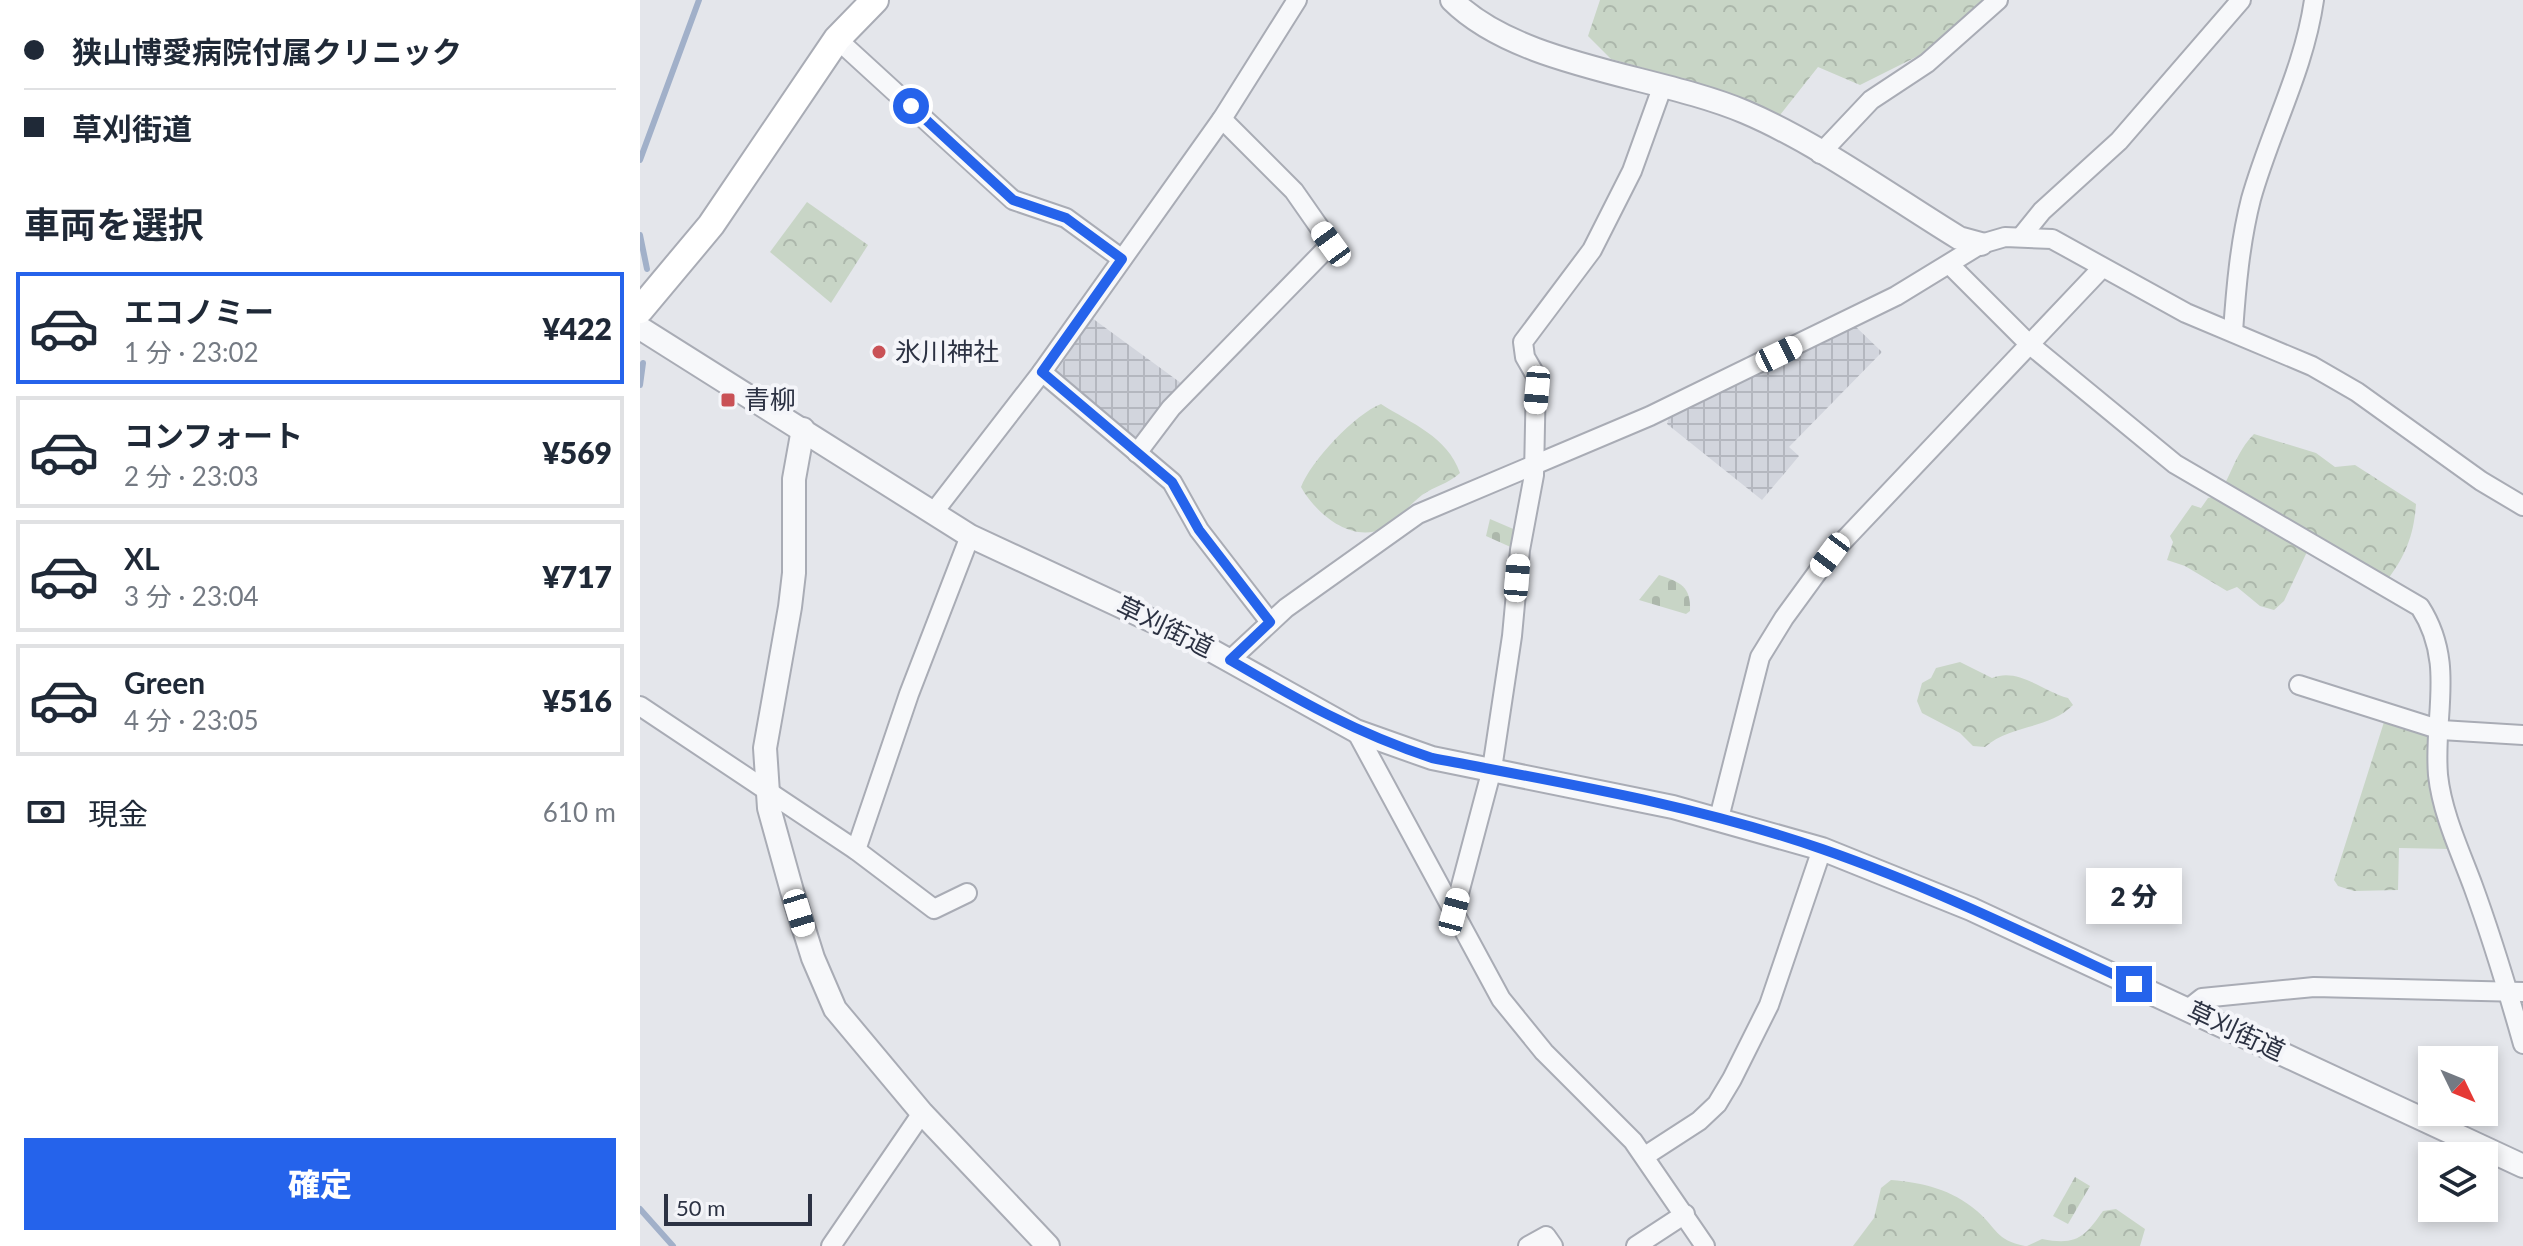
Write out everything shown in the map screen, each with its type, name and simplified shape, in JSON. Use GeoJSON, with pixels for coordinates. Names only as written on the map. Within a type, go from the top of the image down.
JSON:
{"type":"FeatureCollection","features":[{"type":"Feature","properties":{"kind":"main road"},"geometry":{"type":"LineString","coordinates":[[640,310],[711,225],[837,39],[875,0]]}},
{"type":"Feature","properties":{"kind":"street"},"geometry":{"type":"LineString","coordinates":[[933,513],[1042,372],[1222,119],[1297,0]]}},
{"type":"Feature","properties":{"kind":"street"},"geometry":{"type":"LineString","coordinates":[[1452,0],[1505,36],[1767,121],[1959,238],[1981,244]]}},
{"type":"Feature","properties":{"kind":"street"},"geometry":{"type":"LineString","coordinates":[[1820,154],[1871,100],[1927,63],[1998,0]]}},
{"type":"Feature","properties":{"kind":"street"},"geometry":{"type":"LineString","coordinates":[[2021,237],[2042,211],[2119,141],[2241,0]]}},
{"type":"Feature","properties":{"kind":"street"},"geometry":{"type":"LineString","coordinates":[[2233,332],[2251,200],[2292,90],[2314,0]]}},
{"type":"Feature","properties":{"kind":"street"},"geometry":{"type":"LineString","coordinates":[[837,39],[1013,200],[1066,218],[1122,259]]}},
{"type":"Feature","properties":{"kind":"street"},"geometry":{"type":"LineString","coordinates":[[1454,912],[1492,769],[1534,463],[1536,376],[1525,357],[1523,342],[1592,250],[1632,171],[1663,85]]}},
{"type":"Feature","properties":{"kind":"street"},"geometry":{"type":"LineString","coordinates":[[1137,453],[1171,408],[1331,244],[1294,191],[1222,119]]}},
{"type":"Feature","properties":{"kind":"street"},"geometry":{"type":"LineString","coordinates":[[1230,660],[1270,622],[1418,514],[1650,416],[1896,296],[1981,244],[2005,237],[2052,239],[2101,269],[2312,366],[2357,392],[2481,481],[2523,506]]}},
{"type":"Feature","properties":{"kind":"street"},"geometry":{"type":"LineString","coordinates":[[1950,265],[2029,344],[2175,464],[2420,607],[2434,628],[2441,669],[2438,776],[2454,837],[2516,991],[2523,1044]]}},
{"type":"Feature","properties":{"kind":"street"},"geometry":{"type":"LineString","coordinates":[[1719,818],[1746,707],[1768,641],[1830,555],[2101,269]]}},
{"type":"Feature","properties":{"kind":"street","name":"草刈街道"},"geometry":{"type":"LineString","coordinates":[[640,328],[970,536],[1230,660],[1356,731],[1432,758],[1719,818],[1822,849],[1971,909],[2523,1166]]}},
{"type":"Feature","properties":{"kind":"street"},"geometry":{"type":"LineString","coordinates":[[1042,372],[1172,482],[1199,530],[1270,622]]}},
{"type":"Feature","properties":{"kind":"street"},"geometry":{"type":"LineString","coordinates":[[803,429],[794,479],[790,607],[765,748],[769,808],[813,958],[835,1009],[922,1113],[1048,1246]]}},
{"type":"Feature","properties":{"kind":"street"},"geometry":{"type":"LineString","coordinates":[[856,850],[909,694],[970,536]]}},
{"type":"Feature","properties":{"kind":"street"},"geometry":{"type":"LineString","coordinates":[[2299,685],[2319,688],[2441,730],[2523,735]]}},
{"type":"Feature","properties":{"kind":"street"},"geometry":{"type":"LineString","coordinates":[[640,706],[856,850],[934,909],[967,893]]}},
{"type":"Feature","properties":{"kind":"street"},"geometry":{"type":"LineString","coordinates":[[1356,731],[1501,999],[1544,1052],[1613,1116],[1645,1156],[1705,1246]]}},
{"type":"Feature","properties":{"kind":"street"},"geometry":{"type":"LineString","coordinates":[[1645,1156],[1699,1121],[1717,1104],[1732,1079],[1769,1005],[1822,849]]}},
{"type":"Feature","properties":{"kind":"street"},"geometry":{"type":"LineString","coordinates":[[2188,1009],[2202,998],[2314,987],[2516,991]]}},
{"type":"Feature","properties":{"kind":"street"},"geometry":{"type":"LineString","coordinates":[[831,1246],[922,1113]]}},
{"type":"Feature","properties":{"kind":"street"},"geometry":{"type":"LineString","coordinates":[[1636,1246],[1685,1214]]}},
{"type":"Feature","properties":{"kind":"street"},"geometry":{"type":"LineString","coordinates":[[1528,1246],[1546,1236],[1553,1246]]}},
{"type":"Feature","properties":{"kind":"shaded area"},"geometry":{"type":"Polygon","coordinates":[[[1092,318],[1185,386],[1134,444],[1053,377],[1092,318]]]}},
{"type":"Feature","properties":{"kind":"shaded area"},"geometry":{"type":"Polygon","coordinates":[[[1855,326],[1882,352],[1789,447],[1799,456],[1762,500],[1667,424],[1669,417],[1855,326]]]}},
{"type":"Feature","properties":{"kind":"green space"},"geometry":{"type":"Polygon","coordinates":[[[1600,0],[1989,0],[1932,49],[1860,85],[1818,67],[1780,115],[1676,77],[1611,59],[1588,36],[1600,0]]]}},
{"type":"Feature","properties":{"kind":"green space"},"geometry":{"type":"Polygon","coordinates":[[[807,202],[868,245],[831,303],[770,252],[807,202]]]}},
{"type":"Feature","properties":{"kind":"green space"},"geometry":{"type":"Polygon","coordinates":[[[1381,404],[1437,440],[1447,449],[1460,473],[1422,495],[1384,528],[1360,532],[1336,524],[1325,516],[1301,487],[1314,464],[1335,440],[1359,418],[1381,404]]]}},
{"type":"Feature","properties":{"kind":"green space"},"geometry":{"type":"Polygon","coordinates":[[[2254,434],[2316,453],[2335,467],[2355,465],[2416,504],[2408,544],[2388,579],[2313,539],[2284,601],[2274,610],[2260,606],[2237,587],[2227,591],[2185,566],[2167,560],[2173,542],[2170,536],[2192,505],[2201,508],[2208,498],[2218,496],[2243,448],[2254,434]]]}},
{"type":"Feature","properties":{"kind":"green space"},"geometry":{"type":"Polygon","coordinates":[[[1490,519],[1518,531],[1515,549],[1486,536],[1490,519]]]}},
{"type":"Feature","properties":{"kind":"green space"},"geometry":{"type":"Polygon","coordinates":[[[1659,575],[1683,586],[1689,596],[1690,611],[1686,614],[1639,600],[1659,575]]]}},
{"type":"Feature","properties":{"kind":"green space"},"geometry":{"type":"Polygon","coordinates":[[[1960,662],[1992,678],[2002,675],[2021,678],[2068,698],[2073,705],[2052,719],[2006,734],[1985,747],[1973,746],[1960,733],[1922,713],[1917,701],[1922,683],[1931,678],[1936,668],[1960,662]]]}},
{"type":"Feature","properties":{"kind":"green space"},"geometry":{"type":"Polygon","coordinates":[[[2384,722],[2428,733],[2432,737],[2451,849],[2399,848],[2398,890],[2354,891],[2338,886],[2334,880],[2384,722]]]}},
{"type":"Feature","properties":{"kind":"green space"},"geometry":{"type":"Polygon","coordinates":[[[2075,1177],[2090,1186],[2068,1224],[2053,1216],[2075,1177]]]}},
{"type":"Feature","properties":{"kind":"green space"},"geometry":{"type":"Polygon","coordinates":[[[1891,1180],[1926,1185],[1947,1192],[1977,1211],[2002,1237],[2025,1246],[1853,1246],[1874,1218],[1881,1188],[1891,1180]]]}},
{"type":"Feature","properties":{"kind":"green space"},"geometry":{"type":"Polygon","coordinates":[[[2116,1209],[2145,1229],[2140,1246],[2027,1246],[2042,1239],[2072,1240],[2085,1233],[2103,1211],[2116,1209]]]}},
{"type":"Feature","properties":{"kind":"waterway"},"geometry":{"type":"LineString","coordinates":[[640,160],[699,0]]}},
{"type":"Feature","properties":{"kind":"waterway"},"geometry":{"type":"LineString","coordinates":[[640,235],[647,269]]}},
{"type":"Feature","properties":{"kind":"waterway"},"geometry":{"type":"LineString","coordinates":[[640,385],[643,363]]}},
{"type":"Feature","properties":{"kind":"waterway"},"geometry":{"type":"LineString","coordinates":[[640,1209],[673,1246]]}},
{"type":"Feature","properties":{"kind":"place","name":"氷川神社"},"geometry":{"type":"Point","coordinates":[879,352]}},
{"type":"Feature","properties":{"kind":"place","name":"青柳"},"geometry":{"type":"Point","coordinates":[728,400]}},
{"type":"Feature","properties":{"kind":"route"},"geometry":{"type":"LineString","coordinates":[[911,106],[1013,200],[1030,208],[1048,209],[1066,218],[1122,259],[1042,372],[1172,482],[1199,530],[1270,622],[1230,660],[1318,713],[1389,744],[1432,758],[1719,818],[1822,849],[1971,909],[2134,984]]}}]}
